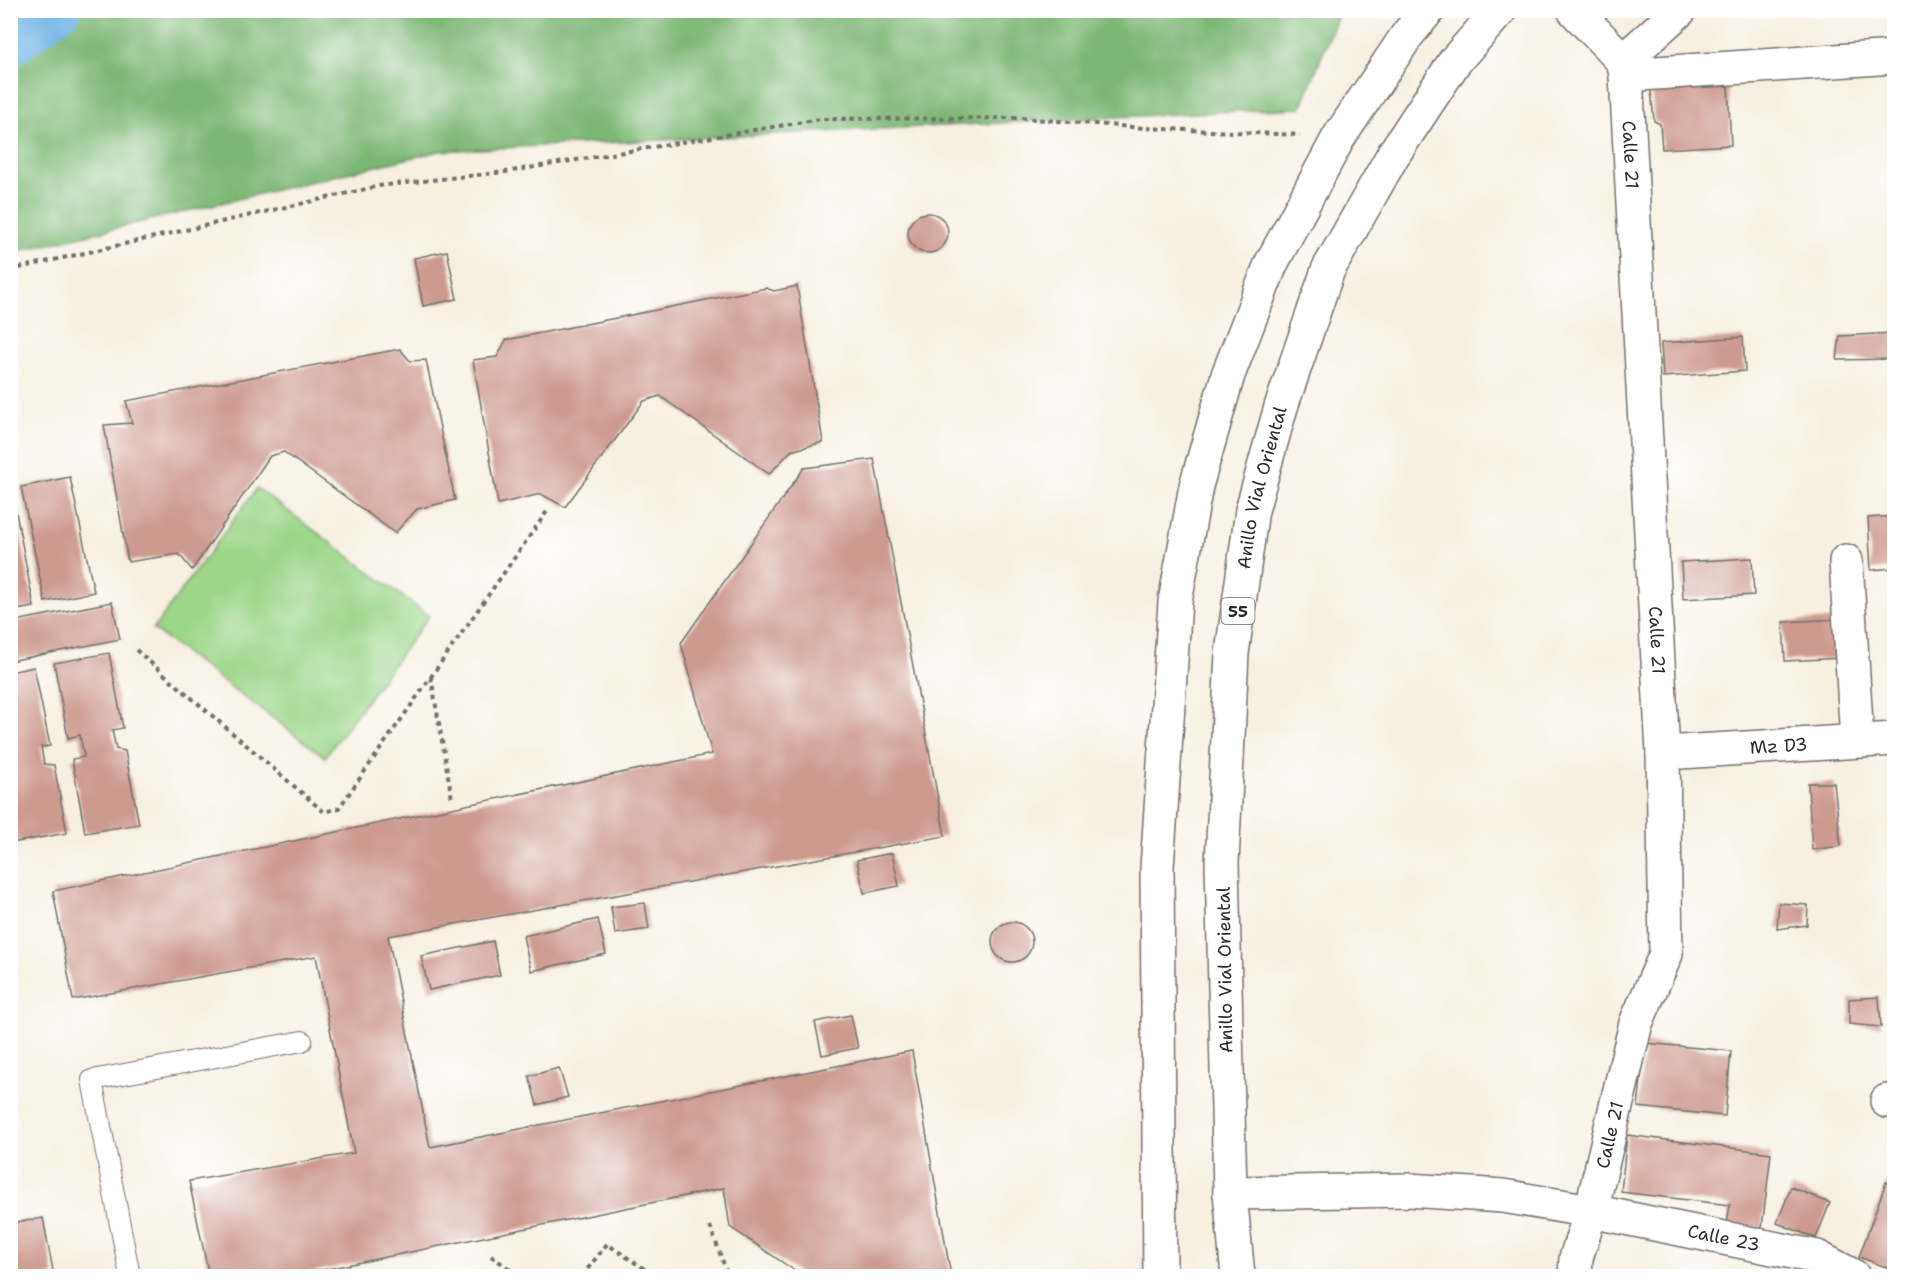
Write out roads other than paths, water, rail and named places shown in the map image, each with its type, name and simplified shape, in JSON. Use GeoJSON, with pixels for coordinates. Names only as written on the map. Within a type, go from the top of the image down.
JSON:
{"type":"FeatureCollection","features":[{"type":"Feature","properties":{"kind":"main road"},"geometry":{"type":"LineString","coordinates":[[1160,1276],[1157,868],[1175,602],[1196,486],[1228,375],[1271,264],[1339,137],[1407,34],[1428,10]]}},
{"type":"Feature","properties":{"kind":"main road","name":"Anillo Vial Oriental"},"geometry":{"type":"LineString","coordinates":[[1238,1276],[1230,1193],[1222,863],[1232,653],[1252,510],[1281,407],[1328,270],[1393,155],[1455,61],[1500,10]]}},
{"type":"Feature","properties":{"kind":"main road"},"geometry":{"type":"LineString","coordinates":[[1574,10],[1625,68]]}},
{"type":"Feature","properties":{"kind":"main road"},"geometry":{"type":"LineString","coordinates":[[1625,68],[1680,10]]}},
{"type":"Feature","properties":{"kind":"main road"},"geometry":{"type":"LineString","coordinates":[[1625,68],[1894,57]]}},
{"type":"Feature","properties":{"kind":"main road","name":"Calle 21"},"geometry":{"type":"LineString","coordinates":[[1575,1276],[1576,1258],[1592,1211],[1636,1023],[1666,954],[1663,753],[1625,68]]}},
{"type":"Feature","properties":{"kind":"main road"},"geometry":{"type":"LineString","coordinates":[[1846,561],[1857,741]]}},
{"type":"Feature","properties":{"kind":"main road","name":"Mz D3"},"geometry":{"type":"LineString","coordinates":[[1663,753],[1894,739]]}},
{"type":"Feature","properties":{"kind":"main road","name":"Calle 23"},"geometry":{"type":"LineString","coordinates":[[1230,1193],[1408,1190],[1503,1196],[1592,1211],[1817,1257],[1853,1276]]}},
{"type":"Feature","properties":{"kind":"lane"},"geometry":{"type":"LineString","coordinates":[[130,1276],[92,1080],[302,1041]]}},
{"type":"Feature","properties":{"kind":"waterway"},"geometry":{"type":"LineString","coordinates":[[10,48],[62,10]]}}]}
